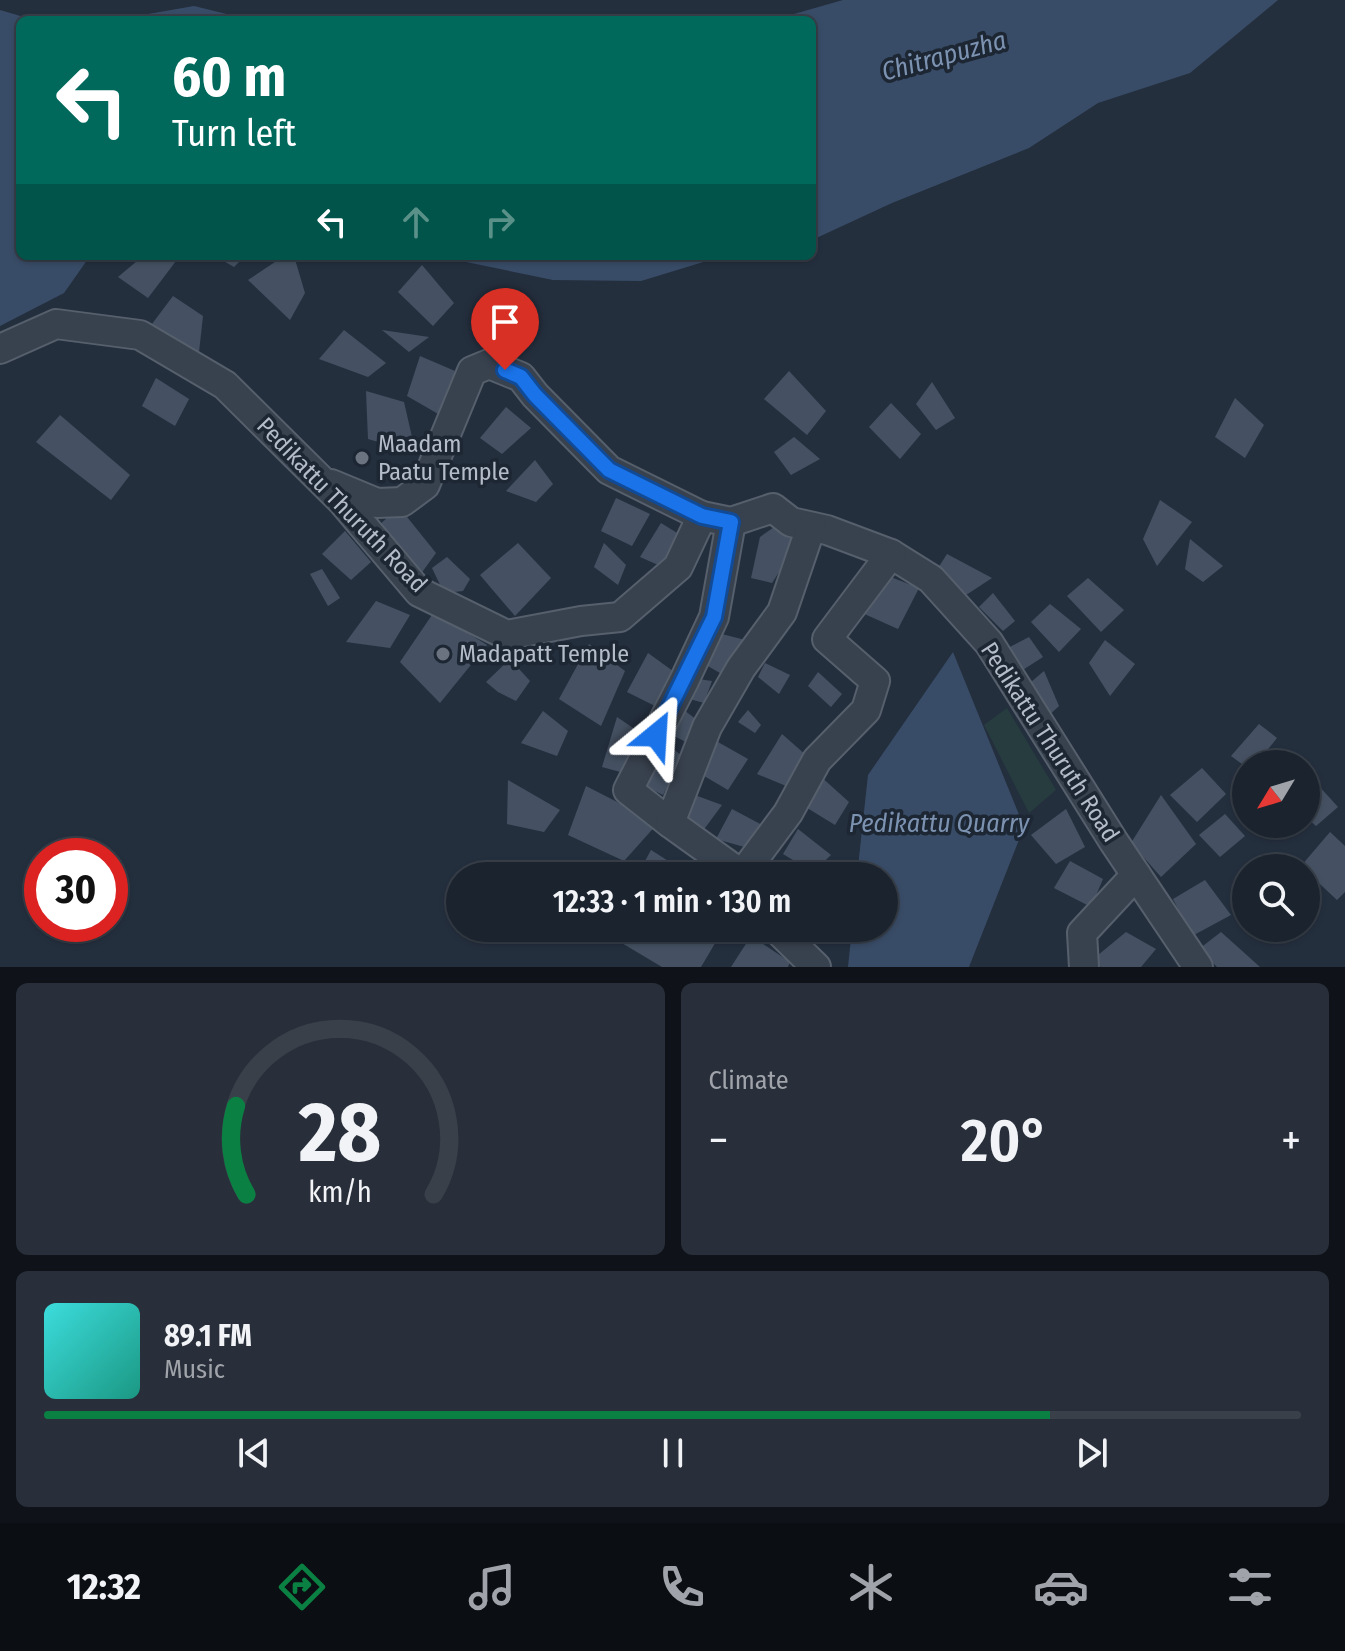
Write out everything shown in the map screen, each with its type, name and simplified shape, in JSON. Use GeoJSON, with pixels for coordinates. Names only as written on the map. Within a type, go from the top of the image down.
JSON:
{"type":"FeatureCollection","features":[{"type":"Feature","properties":{"kind":"street","name":"Pedikattu Thuruth Road"},"geometry":{"type":"LineString","coordinates":[[0,349],[56,324],[140,335],[225,385],[342,501],[419,592],[507,635],[620,617],[678,567],[702,516]]}},
{"type":"Feature","properties":{"kind":"street"},"geometry":{"type":"LineString","coordinates":[[322,481],[377,503],[402,502],[425,485],[472,371],[489,364],[521,377],[609,470],[702,516],[731,522],[714,617],[628,790],[723,862]]}},
{"type":"Feature","properties":{"kind":"street","name":"Pedikattu Thuruth Road"},"geometry":{"type":"LineString","coordinates":[[731,522],[773,508],[791,522],[827,530],[891,554],[931,579],[989,643],[1198,967]]}},
{"type":"Feature","properties":{"kind":"street"},"geometry":{"type":"LineString","coordinates":[[670,823],[707,727],[741,668],[782,612],[811,527]]}},
{"type":"Feature","properties":{"kind":"street"},"geometry":{"type":"LineString","coordinates":[[751,862],[788,813],[817,760],[866,710],[875,681],[827,639],[891,554]]}},
{"type":"Feature","properties":{"kind":"street"},"geometry":{"type":"LineString","coordinates":[[1084,967],[1082,933],[1136,875]]}},
{"type":"Feature","properties":{"kind":"street"},"geometry":{"type":"LineString","coordinates":[[790,942],[816,967]]}},
{"type":"Feature","properties":{"kind":"green space"},"geometry":{"type":"Polygon","coordinates":[[[1007,708],[1056,790],[1029,813],[984,725],[1007,708]]]}},
{"type":"Feature","properties":{"kind":"water","name":"Chitrapuzha"},"geometry":{"type":"Polygon","coordinates":[[[843,0],[1278,0],[1190,73],[1098,103],[1029,148],[892,203],[816,238],[816,16],[787,16],[843,0]]]}},
{"type":"Feature","properties":{"kind":"water"},"geometry":{"type":"Polygon","coordinates":[[[194,6],[235,16],[137,16],[194,6]]]}},
{"type":"Feature","properties":{"kind":"water"},"geometry":{"type":"Polygon","coordinates":[[[0,10],[20,16],[16,16],[16,260],[87,260],[64,293],[0,326],[0,10]]]}},
{"type":"Feature","properties":{"kind":"water"},"geometry":{"type":"Polygon","coordinates":[[[456,260],[710,260],[641,281],[553,280],[456,260]]]}},
{"type":"Feature","properties":{"kind":"water","name":"Pedikattu Quarry"},"geometry":{"type":"Polygon","coordinates":[[[953,652],[1024,827],[969,967],[848,967],[851,942],[898,942],[898,862],[859,862],[868,775],[953,652]]]}},
{"type":"Feature","properties":{"kind":"building"},"geometry":{"type":"Polygon","coordinates":[[[138,260],[177,260],[148,298],[118,277],[138,260]]]}},
{"type":"Feature","properties":{"kind":"building"},"geometry":{"type":"Polygon","coordinates":[[[222,260],[241,260],[234,267],[222,260]]]}},
{"type":"Feature","properties":{"kind":"building"},"geometry":{"type":"Polygon","coordinates":[[[278,260],[295,260],[305,293],[290,320],[248,280],[278,260]]]}},
{"type":"Feature","properties":{"kind":"building"},"geometry":{"type":"Polygon","coordinates":[[[422,265],[454,303],[433,326],[398,292],[422,265]]]}},
{"type":"Feature","properties":{"kind":"building"},"geometry":{"type":"Polygon","coordinates":[[[173,296],[203,316],[198,361],[152,324],[173,296]]]}},
{"type":"Feature","properties":{"kind":"building"},"geometry":{"type":"Polygon","coordinates":[[[344,330],[386,363],[368,377],[319,359],[344,330]]]}},
{"type":"Feature","properties":{"kind":"building"},"geometry":{"type":"Polygon","coordinates":[[[382,330],[429,337],[409,352],[382,330]]]}},
{"type":"Feature","properties":{"kind":"building"},"geometry":{"type":"Polygon","coordinates":[[[420,356],[455,371],[440,415],[407,396],[420,356]]]}},
{"type":"Feature","properties":{"kind":"building"},"geometry":{"type":"Polygon","coordinates":[[[789,371],[826,411],[807,435],[764,399],[789,371]]]}},
{"type":"Feature","properties":{"kind":"building"},"geometry":{"type":"Polygon","coordinates":[[[156,378],[189,399],[175,426],[142,406],[156,378]]]}},
{"type":"Feature","properties":{"kind":"building"},"geometry":{"type":"Polygon","coordinates":[[[932,382],[955,418],[936,430],[916,404],[932,382]]]}},
{"type":"Feature","properties":{"kind":"building"},"geometry":{"type":"Polygon","coordinates":[[[366,391],[404,402],[412,437],[392,446],[368,439],[366,391]]]}},
{"type":"Feature","properties":{"kind":"building"},"geometry":{"type":"Polygon","coordinates":[[[1235,398],[1264,425],[1245,458],[1215,437],[1235,398]]]}},
{"type":"Feature","properties":{"kind":"building"},"geometry":{"type":"Polygon","coordinates":[[[891,403],[921,434],[900,459],[869,427],[891,403]]]}},
{"type":"Feature","properties":{"kind":"building"},"geometry":{"type":"Polygon","coordinates":[[[506,407],[531,428],[502,454],[480,438],[506,407]]]}},
{"type":"Feature","properties":{"kind":"building"},"geometry":{"type":"Polygon","coordinates":[[[60,415],[130,475],[111,500],[36,442],[60,415]]]}},
{"type":"Feature","properties":{"kind":"building"},"geometry":{"type":"Polygon","coordinates":[[[794,437],[820,459],[791,475],[774,452],[794,437]]]}},
{"type":"Feature","properties":{"kind":"building"},"geometry":{"type":"Polygon","coordinates":[[[535,460],[553,484],[536,502],[506,491],[535,460]]]}},
{"type":"Feature","properties":{"kind":"building"},"geometry":{"type":"Polygon","coordinates":[[[616,498],[650,514],[632,546],[601,531],[616,498]]]}},
{"type":"Feature","properties":{"kind":"building"},"geometry":{"type":"Polygon","coordinates":[[[1160,500],[1192,522],[1157,566],[1143,539],[1160,500]]]}},
{"type":"Feature","properties":{"kind":"building"},"geometry":{"type":"Polygon","coordinates":[[[399,507],[436,553],[420,575],[376,528],[399,507]]]}},
{"type":"Feature","properties":{"kind":"building"},"geometry":{"type":"Polygon","coordinates":[[[661,523],[682,536],[665,568],[640,557],[661,523]]]}},
{"type":"Feature","properties":{"kind":"building"},"geometry":{"type":"Polygon","coordinates":[[[777,525],[796,535],[786,561],[772,583],[751,578],[760,537],[777,525]]]}},
{"type":"Feature","properties":{"kind":"building"},"geometry":{"type":"Polygon","coordinates":[[[345,531],[371,562],[351,580],[322,554],[345,531]]]}},
{"type":"Feature","properties":{"kind":"building"},"geometry":{"type":"Polygon","coordinates":[[[1190,539],[1223,566],[1203,582],[1185,569],[1190,539]]]}},
{"type":"Feature","properties":{"kind":"building"},"geometry":{"type":"Polygon","coordinates":[[[518,543],[551,578],[515,616],[480,575],[518,543]]]}},
{"type":"Feature","properties":{"kind":"building"},"geometry":{"type":"Polygon","coordinates":[[[604,543],[626,565],[618,585],[594,567],[604,543]]]}},
{"type":"Feature","properties":{"kind":"building"},"geometry":{"type":"Polygon","coordinates":[[[947,554],[992,578],[963,597],[931,579],[947,554]]]}},
{"type":"Feature","properties":{"kind":"building"},"geometry":{"type":"Polygon","coordinates":[[[447,557],[470,579],[463,591],[444,593],[432,568],[447,557]]]}},
{"type":"Feature","properties":{"kind":"building"},"geometry":{"type":"Polygon","coordinates":[[[322,569],[340,598],[328,606],[310,574],[322,569]]]}},
{"type":"Feature","properties":{"kind":"building"},"geometry":{"type":"Polygon","coordinates":[[[883,574],[919,588],[898,629],[860,612],[883,574]]]}},
{"type":"Feature","properties":{"kind":"building"},"geometry":{"type":"Polygon","coordinates":[[[1088,578],[1124,610],[1101,632],[1067,596],[1088,578]]]}},
{"type":"Feature","properties":{"kind":"building"},"geometry":{"type":"Polygon","coordinates":[[[993,593],[1015,621],[1003,631],[979,607],[993,593]]]}},
{"type":"Feature","properties":{"kind":"building"},"geometry":{"type":"Polygon","coordinates":[[[376,601],[410,615],[390,648],[346,642],[376,601]]]}},
{"type":"Feature","properties":{"kind":"building"},"geometry":{"type":"Polygon","coordinates":[[[1050,604],[1081,629],[1059,652],[1031,622],[1050,604]]]}},
{"type":"Feature","properties":{"kind":"building","name":"Madapatt Temple"},"geometry":{"type":"Polygon","coordinates":[[[434,612],[487,645],[440,703],[400,662],[434,612]]]}},
{"type":"Feature","properties":{"kind":"building"},"geometry":{"type":"Polygon","coordinates":[[[714,632],[749,641],[720,673],[699,661],[714,632]]]}},
{"type":"Feature","properties":{"kind":"building"},"geometry":{"type":"Polygon","coordinates":[[[1029,637],[1043,657],[1018,673],[1004,650],[1029,637]]]}},
{"type":"Feature","properties":{"kind":"building"},"geometry":{"type":"Polygon","coordinates":[[[1105,640],[1135,664],[1110,696],[1089,663],[1105,640]]]}},
{"type":"Feature","properties":{"kind":"building"},"geometry":{"type":"Polygon","coordinates":[[[589,644],[625,671],[601,726],[559,699],[589,644]]]}},
{"type":"Feature","properties":{"kind":"building"},"geometry":{"type":"Polygon","coordinates":[[[648,653],[677,674],[657,707],[627,692],[648,653]]]}},
{"type":"Feature","properties":{"kind":"building"},"geometry":{"type":"Polygon","coordinates":[[[510,659],[530,681],[516,701],[486,682],[510,659]]]}},
{"type":"Feature","properties":{"kind":"building"},"geometry":{"type":"Polygon","coordinates":[[[765,663],[790,675],[779,694],[758,677],[765,663]]]}},
{"type":"Feature","properties":{"kind":"building"},"geometry":{"type":"Polygon","coordinates":[[[1044,671],[1059,706],[1046,718],[1024,688],[1044,671]]]}},
{"type":"Feature","properties":{"kind":"building"},"geometry":{"type":"Polygon","coordinates":[[[818,672],[842,694],[831,707],[808,686],[818,672]]]}},
{"type":"Feature","properties":{"kind":"building"},"geometry":{"type":"Polygon","coordinates":[[[698,679],[712,681],[704,703],[686,698],[698,679]]]}},
{"type":"Feature","properties":{"kind":"building"},"geometry":{"type":"Polygon","coordinates":[[[684,710],[698,721],[686,742],[662,730],[684,710]]]}},
{"type":"Feature","properties":{"kind":"building"},"geometry":{"type":"Polygon","coordinates":[[[748,710],[761,725],[755,733],[738,722],[748,710]]]}},
{"type":"Feature","properties":{"kind":"building"},"geometry":{"type":"Polygon","coordinates":[[[543,711],[568,731],[557,756],[521,743],[543,711]]]}},
{"type":"Feature","properties":{"kind":"building"},"geometry":{"type":"Polygon","coordinates":[[[617,717],[642,734],[624,773],[602,767],[617,717]]]}},
{"type":"Feature","properties":{"kind":"building"},"geometry":{"type":"Polygon","coordinates":[[[1259,724],[1277,738],[1267,750],[1236,750],[1259,724]]]}},
{"type":"Feature","properties":{"kind":"building"},"geometry":{"type":"Polygon","coordinates":[[[782,734],[807,756],[791,788],[757,774],[782,734]]]}},
{"type":"Feature","properties":{"kind":"building"},"geometry":{"type":"Polygon","coordinates":[[[718,742],[748,759],[728,790],[699,773],[718,742]]]}},
{"type":"Feature","properties":{"kind":"building"},"geometry":{"type":"Polygon","coordinates":[[[666,743],[682,756],[663,795],[645,786],[666,743]]]}},
{"type":"Feature","properties":{"kind":"building"},"geometry":{"type":"Polygon","coordinates":[[[1202,768],[1226,794],[1197,822],[1170,795],[1202,768]]]}},
{"type":"Feature","properties":{"kind":"building"},"geometry":{"type":"Polygon","coordinates":[[[819,775],[849,802],[835,825],[804,806],[819,775]]]}},
{"type":"Feature","properties":{"kind":"building"},"geometry":{"type":"Polygon","coordinates":[[[508,780],[560,810],[544,832],[507,824],[508,780]]]}},
{"type":"Feature","properties":{"kind":"building"},"geometry":{"type":"Polygon","coordinates":[[[586,786],[658,823],[624,861],[568,835],[586,786]]]}},
{"type":"Feature","properties":{"kind":"building"},"geometry":{"type":"Polygon","coordinates":[[[1320,787],[1338,807],[1320,823],[1320,787]]]}},
{"type":"Feature","properties":{"kind":"building"},"geometry":{"type":"Polygon","coordinates":[[[692,794],[722,805],[702,832],[683,816],[692,794]]]}},
{"type":"Feature","properties":{"kind":"building"},"geometry":{"type":"Polygon","coordinates":[[[1161,795],[1196,844],[1161,877],[1131,843],[1161,795]]]}},
{"type":"Feature","properties":{"kind":"building"},"geometry":{"type":"Polygon","coordinates":[[[732,809],[764,826],[748,848],[716,839],[732,809]]]}},
{"type":"Feature","properties":{"kind":"building"},"geometry":{"type":"Polygon","coordinates":[[[1066,809],[1085,847],[1056,864],[1031,835],[1066,809]]]}},
{"type":"Feature","properties":{"kind":"building"},"geometry":{"type":"Polygon","coordinates":[[[1225,814],[1232,822],[1232,838],[1243,838],[1220,857],[1199,835],[1225,814]]]}},
{"type":"Feature","properties":{"kind":"building"},"geometry":{"type":"Polygon","coordinates":[[[798,829],[831,855],[824,862],[796,862],[783,854],[798,829]]]}},
{"type":"Feature","properties":{"kind":"building"},"geometry":{"type":"Polygon","coordinates":[[[1330,832],[1345,846],[1345,892],[1337,900],[1320,884],[1320,854],[1311,854],[1330,832]]]}},
{"type":"Feature","properties":{"kind":"building"},"geometry":{"type":"Polygon","coordinates":[[[651,850],[670,862],[645,862],[651,850]]]}},
{"type":"Feature","properties":{"kind":"building"},"geometry":{"type":"Polygon","coordinates":[[[1070,861],[1103,879],[1091,907],[1054,888],[1070,861]]]}},
{"type":"Feature","properties":{"kind":"building"},"geometry":{"type":"Polygon","coordinates":[[[1205,880],[1231,915],[1192,936],[1173,899],[1205,880]]]}},
{"type":"Feature","properties":{"kind":"building"},"geometry":{"type":"Polygon","coordinates":[[[1126,932],[1156,949],[1141,967],[1101,967],[1092,960],[1126,932]]]}},
{"type":"Feature","properties":{"kind":"building"},"geometry":{"type":"Polygon","coordinates":[[[1221,932],[1260,967],[1217,967],[1199,949],[1221,932]]]}},
{"type":"Feature","properties":{"kind":"building"},"geometry":{"type":"Polygon","coordinates":[[[620,942],[716,942],[701,967],[662,967],[620,942]]]}},
{"type":"Feature","properties":{"kind":"building"},"geometry":{"type":"Polygon","coordinates":[[[747,942],[760,942],[790,962],[788,967],[731,967],[747,942]]]}},
{"type":"Feature","properties":{"kind":"place","name":"Maadam Paatu Temple"},"geometry":{"type":"Point","coordinates":[362,458]}},
{"type":"Feature","properties":{"kind":"place","name":"Madapatt Temple"},"geometry":{"type":"Point","coordinates":[443,654]}},
{"type":"Feature","properties":{"kind":"route"},"geometry":{"type":"LineString","coordinates":[[505,370],[521,377],[609,470],[702,516],[731,522],[714,617],[656,735]]}}]}
